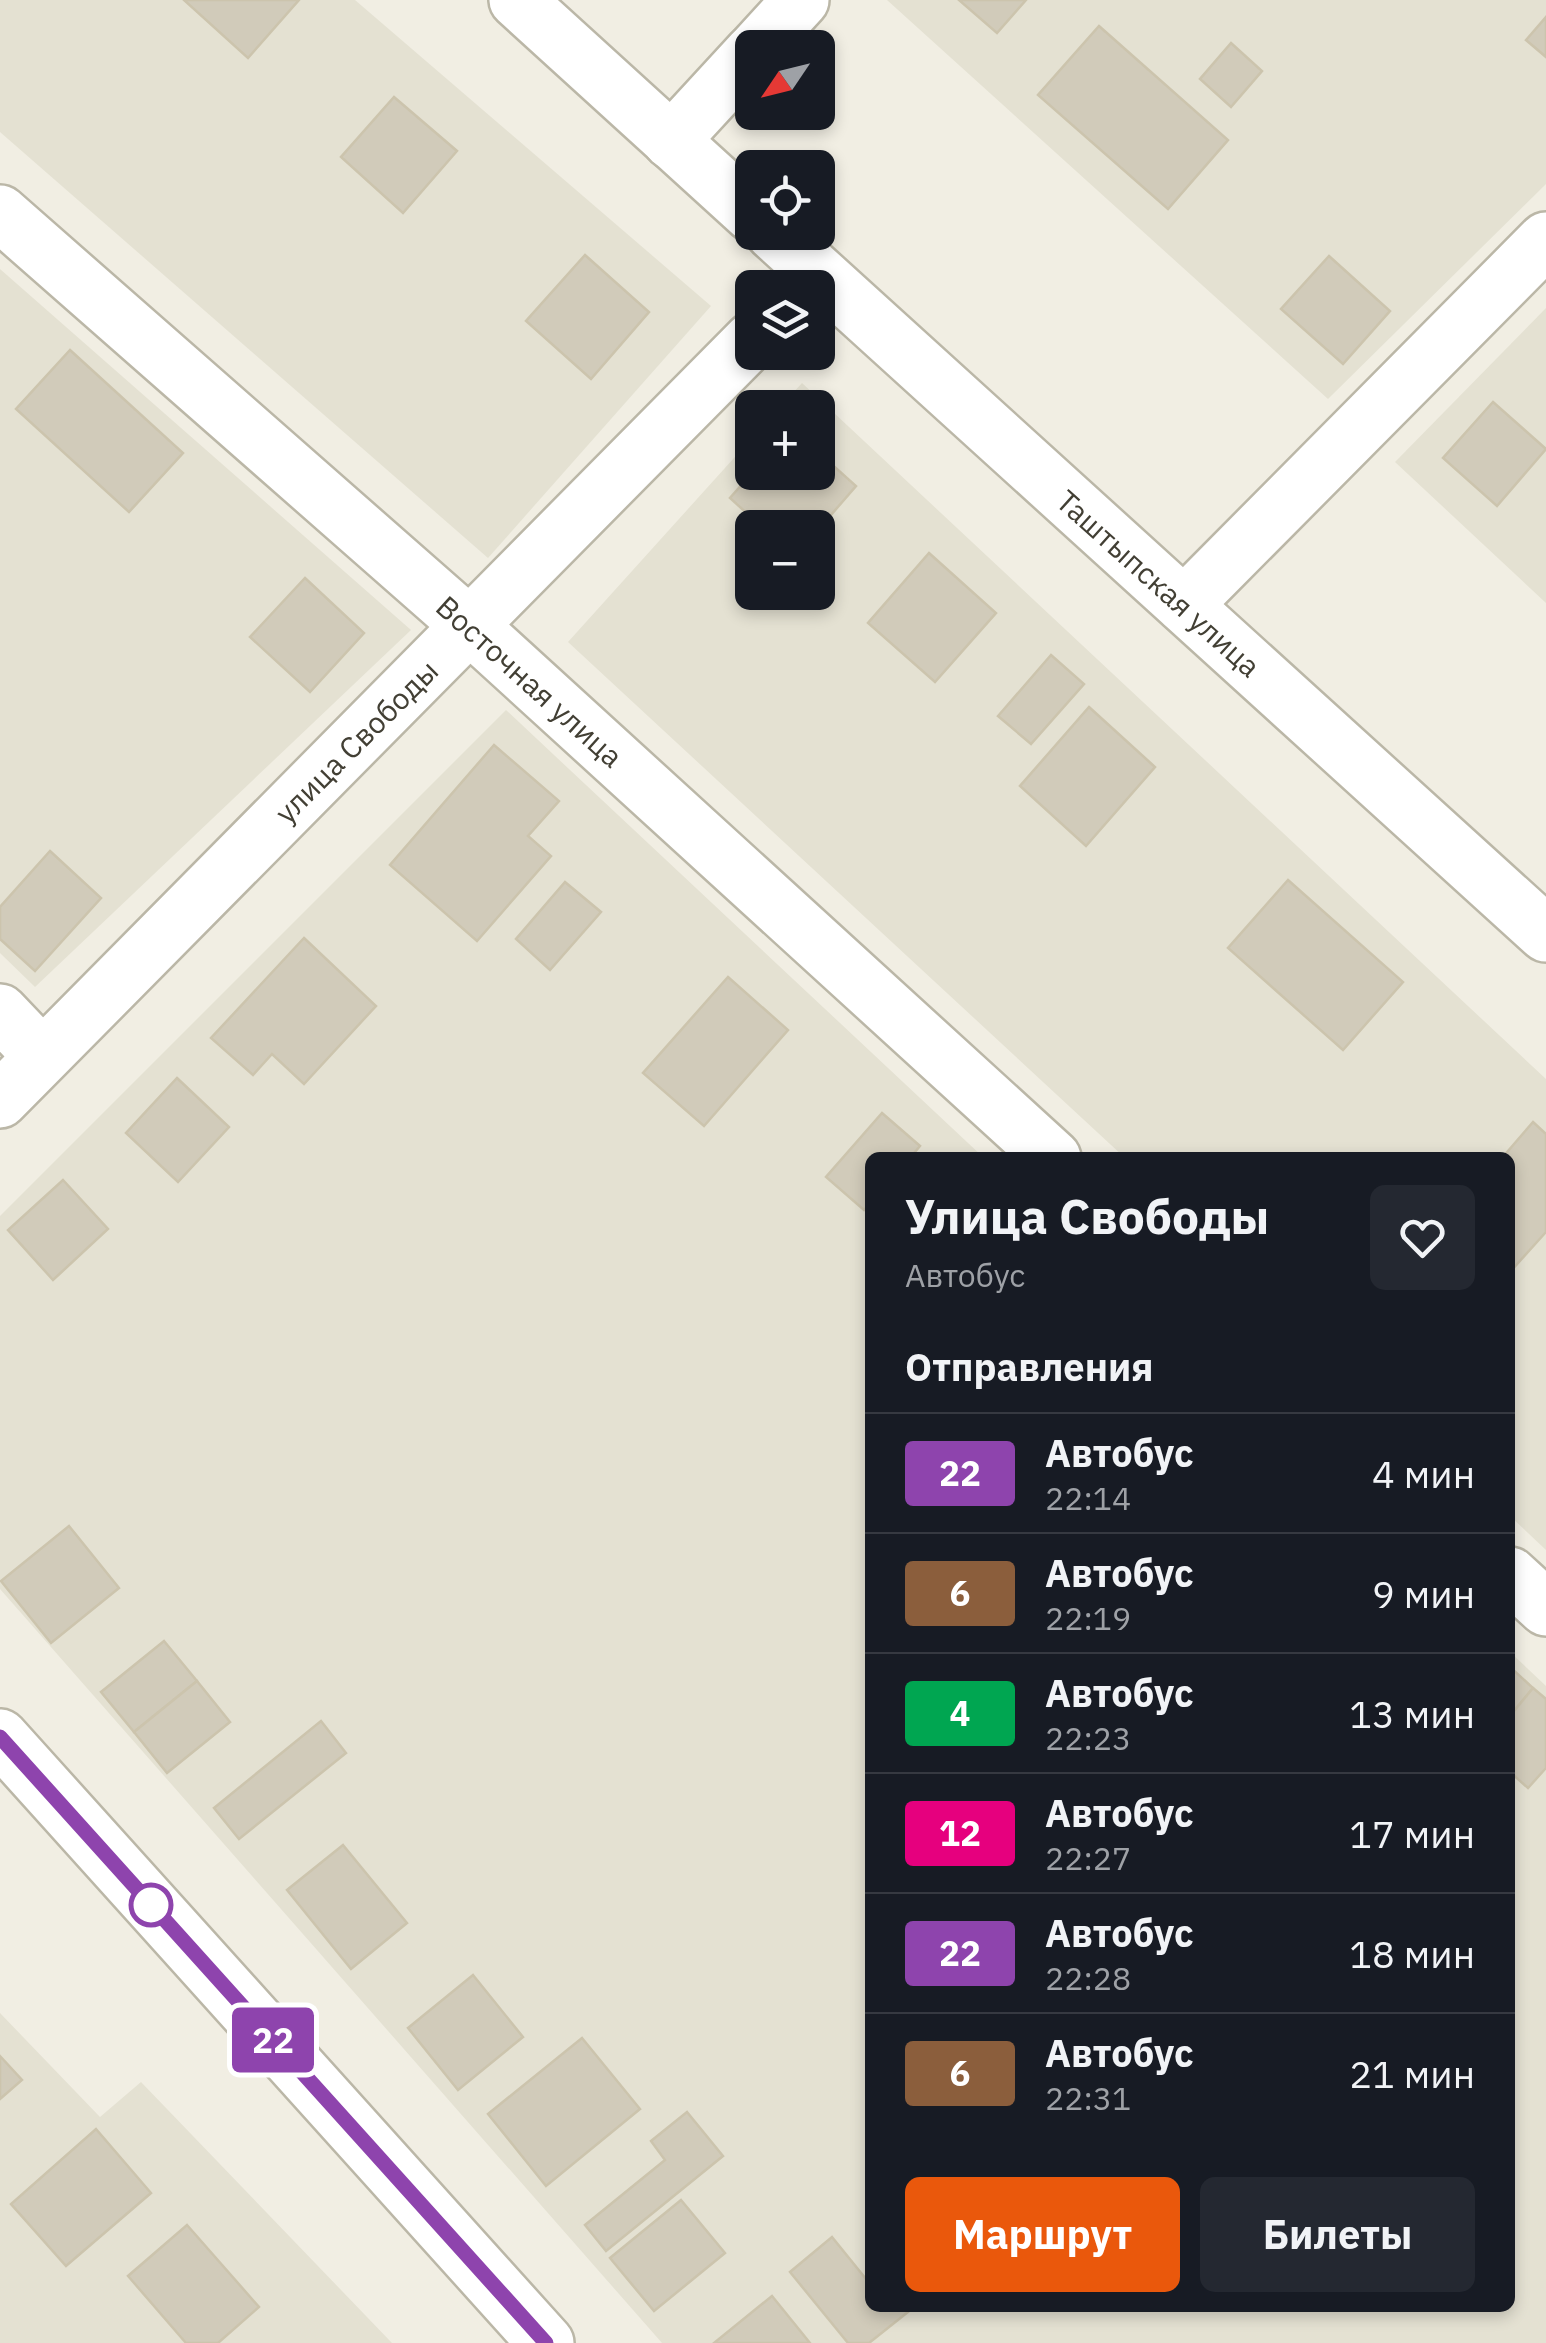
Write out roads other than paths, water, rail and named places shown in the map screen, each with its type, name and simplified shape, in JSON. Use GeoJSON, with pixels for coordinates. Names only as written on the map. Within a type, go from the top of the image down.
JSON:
{"type":"FeatureCollection","features":[{"type":"Feature","properties":{"kind":"street"},"geometry":{"type":"LineString","coordinates":[[517,0],[735,198]]}},
{"type":"Feature","properties":{"kind":"street"},"geometry":{"type":"LineString","coordinates":[[773,30],[801,0]]}},
{"type":"Feature","properties":{"kind":"street"},"geometry":{"type":"LineString","coordinates":[[672,140],[735,72]]}},
{"type":"Feature","properties":{"kind":"street","name":"Восточная улица"},"geometry":{"type":"LineString","coordinates":[[0,213],[470,626],[1046,1152]]}},
{"type":"Feature","properties":{"kind":"street"},"geometry":{"type":"LineString","coordinates":[[1184,606],[1546,240]]}},
{"type":"Feature","properties":{"kind":"street","name":"Таштыпская улица"},"geometry":{"type":"LineString","coordinates":[[787,250],[803,270]]}},
{"type":"Feature","properties":{"kind":"street","name":"Таштыпская улица"},"geometry":{"type":"LineString","coordinates":[[835,301],[1184,606],[1546,934]]}},
{"type":"Feature","properties":{"kind":"street","name":"улица Свободы"},"geometry":{"type":"LineString","coordinates":[[0,1100],[735,357]]}},
{"type":"Feature","properties":{"kind":"street"},"geometry":{"type":"LineString","coordinates":[[0,1012],[42,1056]]}},
{"type":"Feature","properties":{"kind":"street"},"geometry":{"type":"LineString","coordinates":[[1515,1580],[1546,1608]]}},
{"type":"Feature","properties":{"kind":"street"},"geometry":{"type":"LineString","coordinates":[[0,1736],[546,2343]]}}]}
